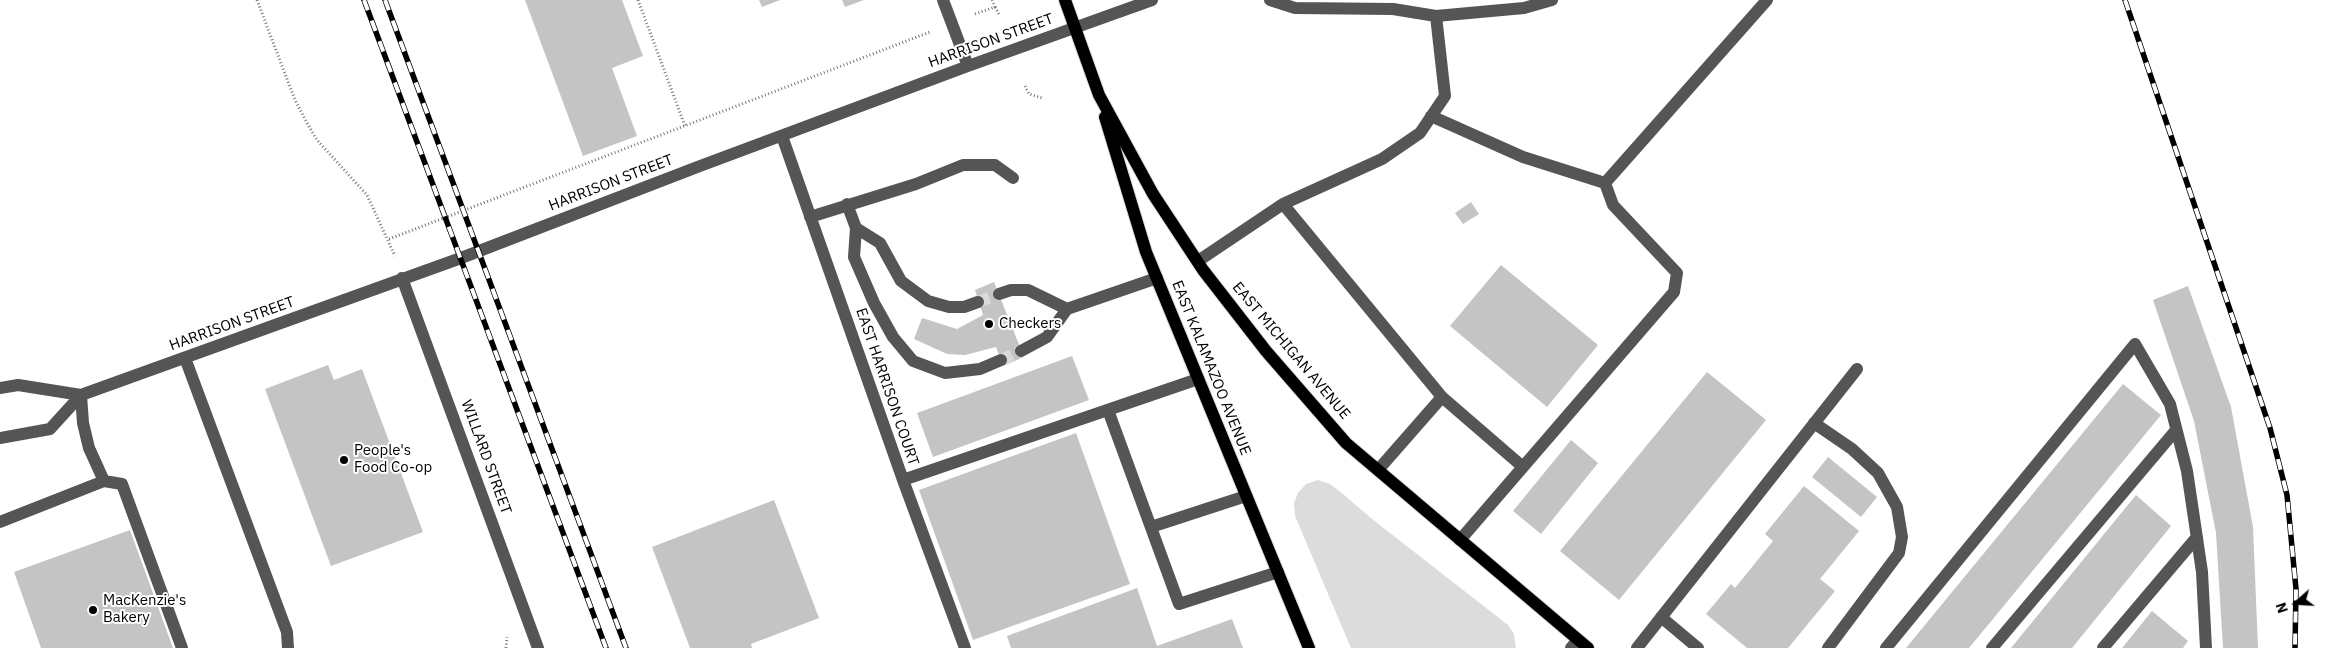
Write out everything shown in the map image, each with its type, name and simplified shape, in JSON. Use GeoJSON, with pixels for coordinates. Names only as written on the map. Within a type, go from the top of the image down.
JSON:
{"type":"FeatureCollection","features":[{"type":"Feature","properties":{"kind":"main road","name":"EAST MICHIGAN AVENUE"},"geometry":{"type":"LineString","coordinates":[[1065,0],[1099,95],[1153,194],[1198,261],[1266,351],[1346,442],[1579,645]]}},
{"type":"Feature","properties":{"kind":"main road","name":"EAST KALAMAZOO AVENUE"},"geometry":{"type":"LineString","coordinates":[[1099,95],[1126,191],[1157,278],[1310,648]]}},
{"type":"Feature","properties":{"kind":"street"},"geometry":{"type":"LineString","coordinates":[[943,0],[968,66]]}},
{"type":"Feature","properties":{"kind":"street","name":"HARRISON STREET"},"geometry":{"type":"LineString","coordinates":[[0,388],[18,386],[81,395],[402,278],[479,252],[968,66],[1152,0]]}},
{"type":"Feature","properties":{"kind":"street"},"geometry":{"type":"LineString","coordinates":[[1270,0],[1296,4],[1393,9],[1436,16],[1524,8],[1552,0]]}},
{"type":"Feature","properties":{"kind":"street"},"geometry":{"type":"LineString","coordinates":[[1605,183],[1767,0]]}},
{"type":"Feature","properties":{"kind":"street"},"geometry":{"type":"LineString","coordinates":[[1198,261],[1283,204],[1382,159],[1420,133],[1445,96],[1436,16]]}},
{"type":"Feature","properties":{"kind":"street"},"geometry":{"type":"LineString","coordinates":[[1431,116],[1523,157],[1605,183]]}},
{"type":"Feature","properties":{"kind":"street","name":"EAST HARRISON COURT"},"geometry":{"type":"LineString","coordinates":[[782,136],[903,480],[965,648]]}},
{"type":"Feature","properties":{"kind":"street"},"geometry":{"type":"LineString","coordinates":[[810,217],[916,184],[964,165],[996,164],[1013,178]]}},
{"type":"Feature","properties":{"kind":"street"},"geometry":{"type":"LineString","coordinates":[[1460,540],[1674,292],[1677,273],[1613,205],[1605,183]]}},
{"type":"Feature","properties":{"kind":"street"},"geometry":{"type":"LineString","coordinates":[[847,204],[856,228],[854,257],[874,303],[893,337],[914,361],[945,373],[980,369],[1001,360]]}},
{"type":"Feature","properties":{"kind":"street"},"geometry":{"type":"LineString","coordinates":[[1283,204],[1442,397],[1523,467]]}},
{"type":"Feature","properties":{"kind":"street"},"geometry":{"type":"LineString","coordinates":[[856,228],[880,243],[901,281],[928,300],[949,307],[964,307],[978,302]]}},
{"type":"Feature","properties":{"kind":"street","name":"WILLARD STREET"},"geometry":{"type":"LineString","coordinates":[[402,278],[538,648]]}},
{"type":"Feature","properties":{"kind":"street"},"geometry":{"type":"LineString","coordinates":[[1021,351],[1047,337],[1067,309],[1157,278]]}},
{"type":"Feature","properties":{"kind":"street"},"geometry":{"type":"LineString","coordinates":[[999,294],[1011,290],[1028,290],[1067,309]]}},
{"type":"Feature","properties":{"kind":"street"},"geometry":{"type":"LineString","coordinates":[[1886,648],[2135,344],[2170,404],[2187,471],[2202,572],[2206,648]]}},
{"type":"Feature","properties":{"kind":"street"},"geometry":{"type":"LineString","coordinates":[[185,358],[287,632],[288,648]]}},
{"type":"Feature","properties":{"kind":"street"},"geometry":{"type":"LineString","coordinates":[[1637,648],[1857,370]]}},
{"type":"Feature","properties":{"kind":"street"},"geometry":{"type":"LineString","coordinates":[[903,480],[1198,379]]}},
{"type":"Feature","properties":{"kind":"street"},"geometry":{"type":"LineString","coordinates":[[81,395],[83,423],[89,448],[104,482]]}},
{"type":"Feature","properties":{"kind":"street","name":"HARRISON STREET"},"geometry":{"type":"LineString","coordinates":[[0,438],[50,429],[81,395]]}},
{"type":"Feature","properties":{"kind":"street"},"geometry":{"type":"LineString","coordinates":[[1378,470],[1442,397]]}},
{"type":"Feature","properties":{"kind":"street"},"geometry":{"type":"LineString","coordinates":[[1108,410],[1179,604],[1278,572]]}},
{"type":"Feature","properties":{"kind":"street"},"geometry":{"type":"LineString","coordinates":[[1814,423],[1852,448],[1878,473],[1897,507],[1902,537],[1899,553],[1828,648]]}},
{"type":"Feature","properties":{"kind":"street"},"geometry":{"type":"LineString","coordinates":[[1992,648],[2176,430]]}},
{"type":"Feature","properties":{"kind":"street"},"geometry":{"type":"LineString","coordinates":[[0,522],[104,482],[122,484],[182,648]]}},
{"type":"Feature","properties":{"kind":"street"},"geometry":{"type":"LineString","coordinates":[[1151,527],[1246,496]]}},
{"type":"Feature","properties":{"kind":"street"},"geometry":{"type":"LineString","coordinates":[[2103,648],[2197,537]]}},
{"type":"Feature","properties":{"kind":"street"},"geometry":{"type":"LineString","coordinates":[[1661,617],[1698,648]]}},
{"type":"Feature","properties":{"kind":"path"},"geometry":{"type":"LineString","coordinates":[[257,0],[295,100],[317,140],[368,195],[389,239],[402,278]]}},
{"type":"Feature","properties":{"kind":"path"},"geometry":{"type":"LineString","coordinates":[[638,0],[685,126]]}},
{"type":"Feature","properties":{"kind":"path"},"geometry":{"type":"LineString","coordinates":[[992,0],[1000,16]]}},
{"type":"Feature","properties":{"kind":"path"},"geometry":{"type":"LineString","coordinates":[[389,239],[994,6]]}},
{"type":"Feature","properties":{"kind":"path"},"geometry":{"type":"LineString","coordinates":[[1025,86],[1029,94],[1042,98]]}},
{"type":"Feature","properties":{"kind":"shaded area"},"geometry":{"type":"Polygon","coordinates":[[[1318,480],[1330,484],[1508,625],[1514,634],[1516,648],[1351,648],[1295,516],[1294,503],[1298,493],[1306,484],[1318,480]]]}},
{"type":"Feature","properties":{"kind":"building"},"geometry":{"type":"Polygon","coordinates":[[[525,0],[622,0],[643,56],[612,68],[637,136],[583,156],[525,0]]]}},
{"type":"Feature","properties":{"kind":"building"},"geometry":{"type":"Polygon","coordinates":[[[759,0],[780,0],[762,7],[759,0]]]}},
{"type":"Feature","properties":{"kind":"building"},"geometry":{"type":"Polygon","coordinates":[[[842,0],[864,0],[845,7],[842,0]]]}},
{"type":"Feature","properties":{"kind":"building"},"geometry":{"type":"Polygon","coordinates":[[[1471,202],[1479,214],[1463,224],[1455,213],[1471,202]]]}},
{"type":"Feature","properties":{"kind":"building"},"geometry":{"type":"Polygon","coordinates":[[[1501,265],[1598,345],[1547,407],[1450,326],[1501,265]]]}},
{"type":"Feature","properties":{"kind":"building","name":"Checkers"},"geometry":{"type":"Polygon","coordinates":[[[994,282],[1024,357],[1003,366],[996,347],[965,355],[947,354],[914,339],[922,318],[957,329],[983,315],[975,290],[994,282]]]}},
{"type":"Feature","properties":{"kind":"building"},"geometry":{"type":"Polygon","coordinates":[[[2188,286],[2231,407],[2253,527],[2258,648],[2223,648],[2216,533],[2194,421],[2153,300],[2188,286]]]}},
{"type":"Feature","properties":{"kind":"building"},"geometry":{"type":"Polygon","coordinates":[[[1072,356],[1089,400],[933,457],[917,413],[1072,356]]]}},
{"type":"Feature","properties":{"kind":"building","name":"People's Food Co-op"},"geometry":{"type":"Polygon","coordinates":[[[328,365],[334,380],[362,369],[423,532],[331,566],[265,389],[328,365]]]}},
{"type":"Feature","properties":{"kind":"building"},"geometry":{"type":"Polygon","coordinates":[[[1707,372],[1766,420],[1619,600],[1560,551],[1707,372]]]}},
{"type":"Feature","properties":{"kind":"building"},"geometry":{"type":"Polygon","coordinates":[[[2123,384],[2161,415],[1969,648],[1906,648],[2123,384]]]}},
{"type":"Feature","properties":{"kind":"building"},"geometry":{"type":"Polygon","coordinates":[[[1076,433],[1130,584],[973,640],[919,490],[1076,433]]]}},
{"type":"Feature","properties":{"kind":"building"},"geometry":{"type":"Polygon","coordinates":[[[1571,440],[1598,463],[1541,534],[1513,511],[1571,440]]]}},
{"type":"Feature","properties":{"kind":"building"},"geometry":{"type":"Polygon","coordinates":[[[1828,457],[1877,497],[1861,517],[1812,477],[1828,457]]]}},
{"type":"Feature","properties":{"kind":"building"},"geometry":{"type":"Polygon","coordinates":[[[1804,486],[1859,531],[1820,579],[1835,591],[1788,648],[1747,648],[1706,614],[1731,584],[1735,588],[1773,541],[1765,534],[1804,486]]]}},
{"type":"Feature","properties":{"kind":"building"},"geometry":{"type":"Polygon","coordinates":[[[2136,495],[2171,526],[2072,648],[2011,648],[2136,495]]]}},
{"type":"Feature","properties":{"kind":"building"},"geometry":{"type":"Polygon","coordinates":[[[774,500],[819,618],[751,644],[752,648],[690,648],[652,547],[774,500]]]}},
{"type":"Feature","properties":{"kind":"building","name":"MacKenzie's Bakery"},"geometry":{"type":"Polygon","coordinates":[[[130,530],[173,648],[41,648],[14,572],[130,530]]]}},
{"type":"Feature","properties":{"kind":"building"},"geometry":{"type":"Polygon","coordinates":[[[1137,588],[1157,646],[1232,619],[1243,648],[1011,648],[1007,636],[1137,588]]]}},
{"type":"Feature","properties":{"kind":"building"},"geometry":{"type":"Polygon","coordinates":[[[2152,611],[2188,641],[2183,648],[2122,648],[2152,611]]]}},
{"type":"Feature","properties":{"kind":"tunnel"},"geometry":{"type":"LineString","coordinates":[[978,302],[999,294]]}},
{"type":"Feature","properties":{"kind":"tunnel"},"geometry":{"type":"LineString","coordinates":[[1001,360],[1021,351]]}},
{"type":"Feature","properties":{"kind":"railway"},"geometry":{"type":"LineString","coordinates":[[364,0],[606,648]]}},
{"type":"Feature","properties":{"kind":"railway"},"geometry":{"type":"LineString","coordinates":[[385,0],[626,648]]}},
{"type":"Feature","properties":{"kind":"railway"},"geometry":{"type":"LineString","coordinates":[[2125,0],[2270,428],[2287,495],[2296,589],[2295,648]]}},
{"type":"Feature","properties":{"kind":"place","name":"Checkers"},"geometry":{"type":"Point","coordinates":[989,324]}},
{"type":"Feature","properties":{"kind":"place","name":"People's Food Co-op"},"geometry":{"type":"Point","coordinates":[344,460]}},
{"type":"Feature","properties":{"kind":"place","name":"MacKenzie's Bakery"},"geometry":{"type":"Point","coordinates":[93,610]}}]}
